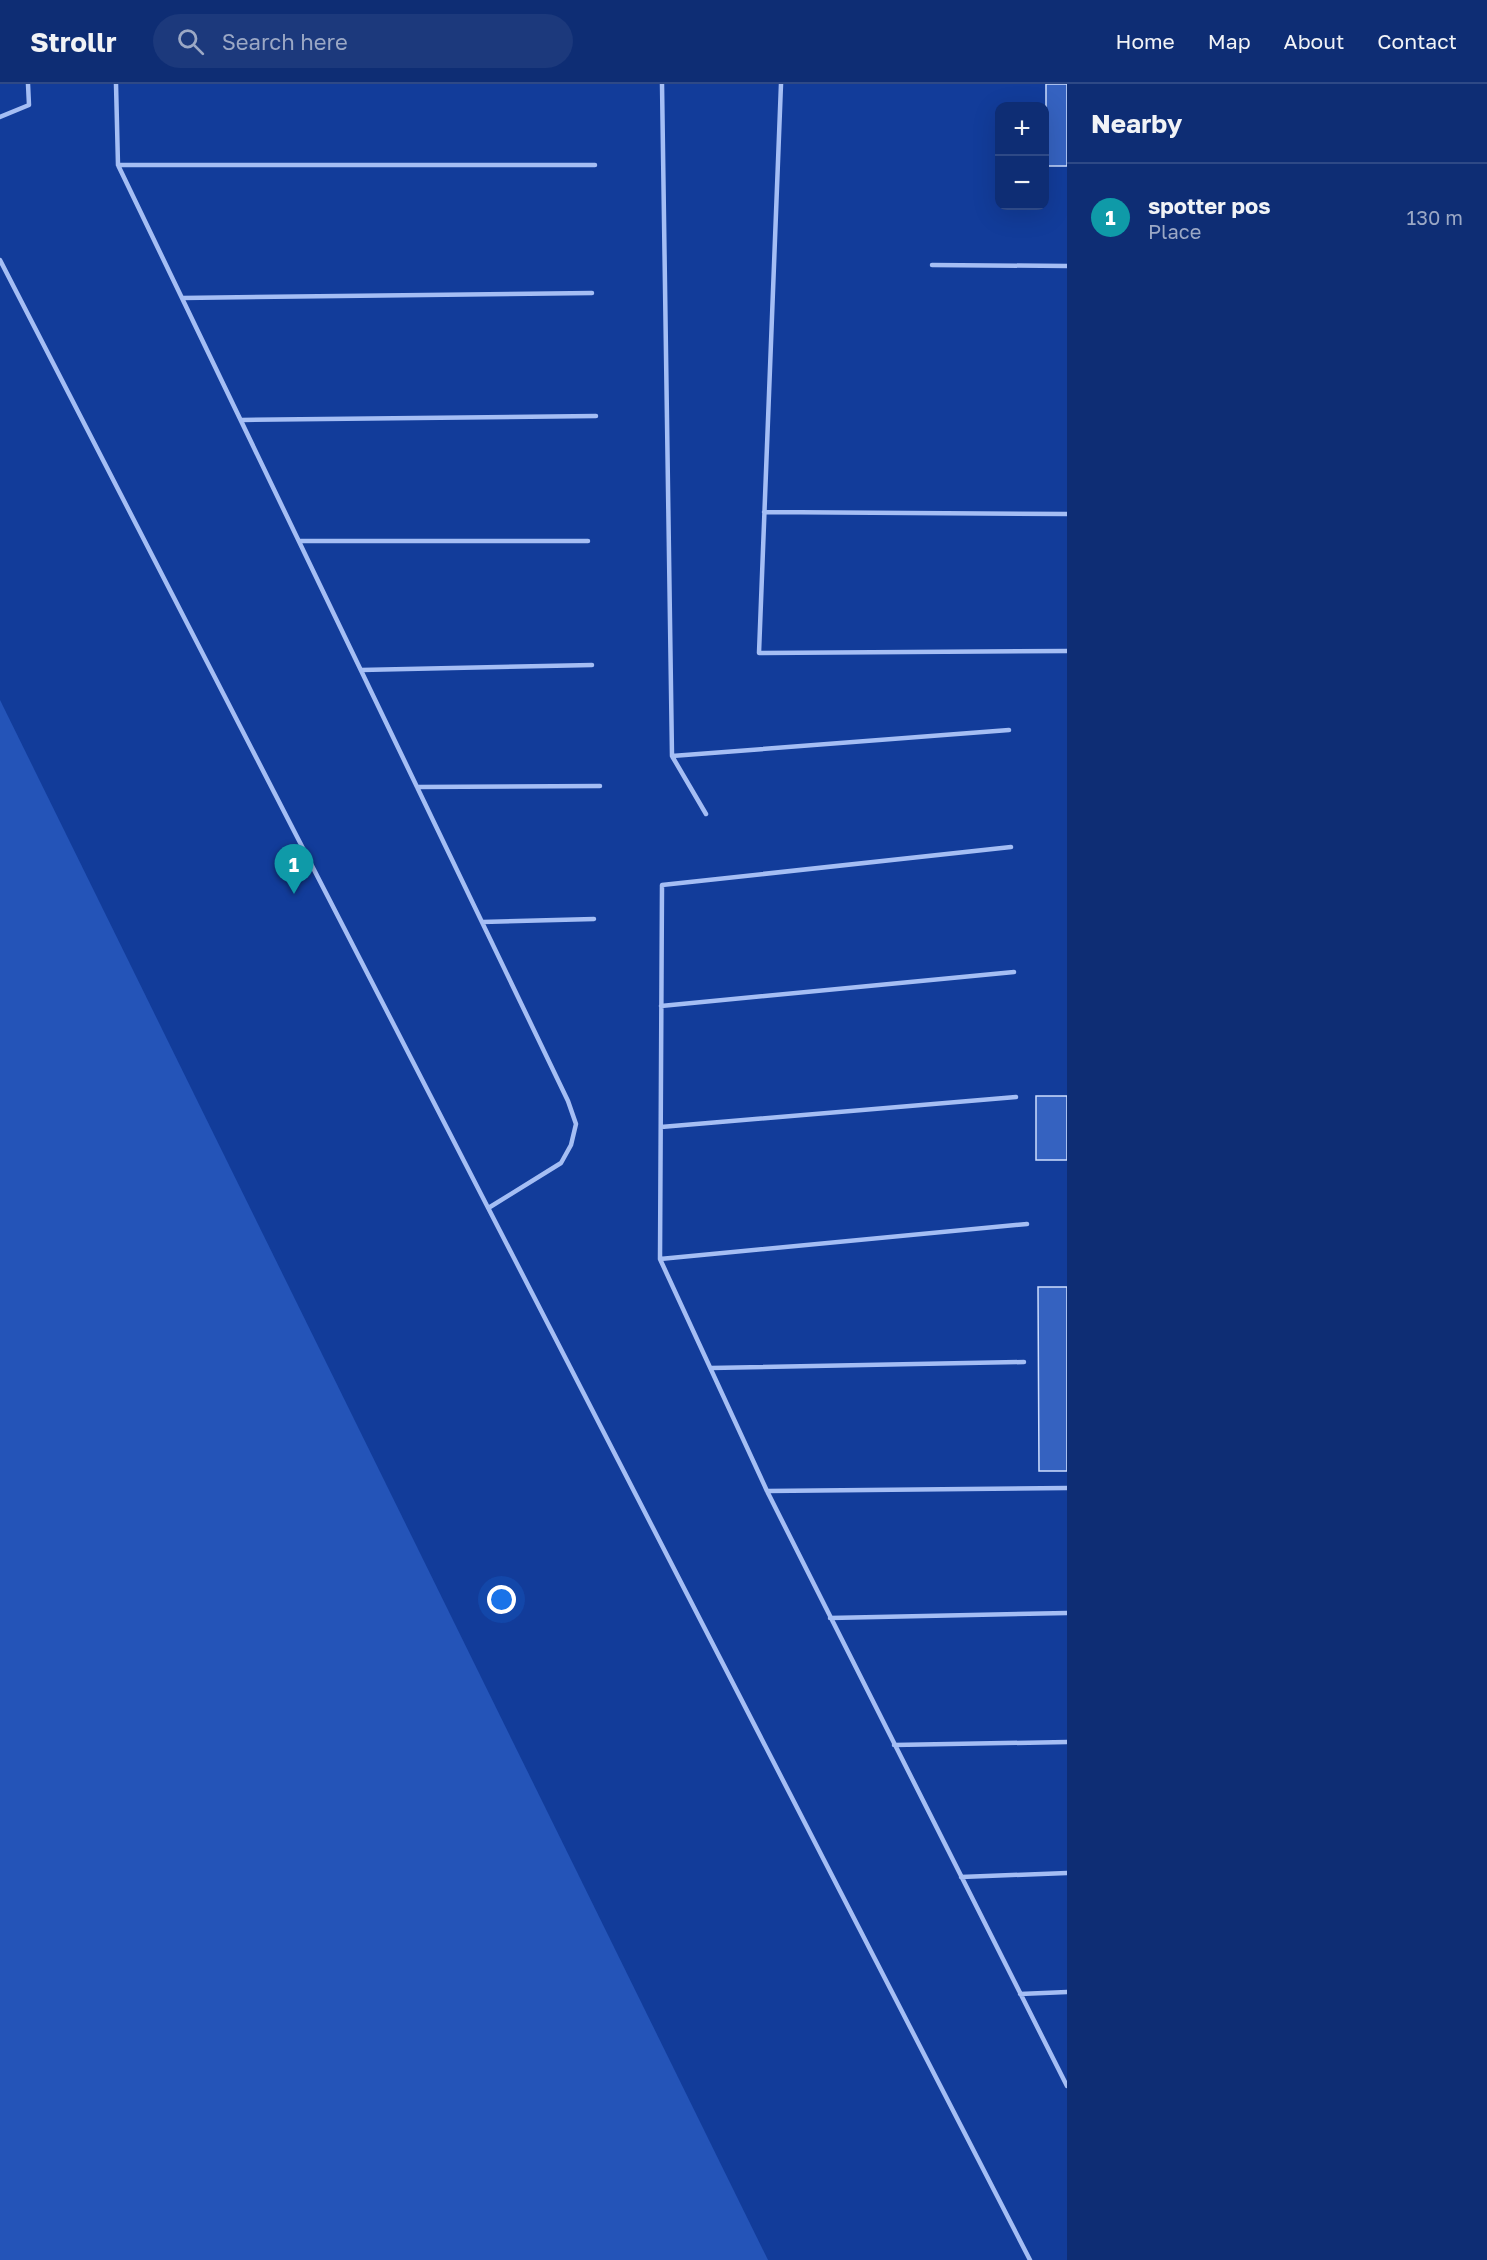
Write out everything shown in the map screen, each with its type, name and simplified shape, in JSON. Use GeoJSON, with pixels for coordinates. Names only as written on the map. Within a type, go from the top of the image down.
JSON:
{"type":"FeatureCollection","features":[{"type":"Feature","properties":{"kind":"lane"},"geometry":{"type":"LineString","coordinates":[[0,117],[29,105],[28,84]]}},
{"type":"Feature","properties":{"kind":"lane"},"geometry":{"type":"LineString","coordinates":[[116,84],[118,165],[568,1101],[576,1124],[571,1146],[561,1163],[490,1207]]}},
{"type":"Feature","properties":{"kind":"lane"},"geometry":{"type":"LineString","coordinates":[[662,84],[672,756],[706,814]]}},
{"type":"Feature","properties":{"kind":"lane"},"geometry":{"type":"LineString","coordinates":[[781,84],[759,653],[1067,651]]}},
{"type":"Feature","properties":{"kind":"lane"},"geometry":{"type":"LineString","coordinates":[[118,165],[595,165]]}},
{"type":"Feature","properties":{"kind":"lane"},"geometry":{"type":"LineString","coordinates":[[0,260],[490,1207],[1030,2260]]}},
{"type":"Feature","properties":{"kind":"lane"},"geometry":{"type":"LineString","coordinates":[[932,265],[1067,266]]}},
{"type":"Feature","properties":{"kind":"lane"},"geometry":{"type":"LineString","coordinates":[[182,298],[592,293]]}},
{"type":"Feature","properties":{"kind":"lane"},"geometry":{"type":"LineString","coordinates":[[240,420],[596,416]]}},
{"type":"Feature","properties":{"kind":"lane"},"geometry":{"type":"LineString","coordinates":[[764,512],[1067,514]]}},
{"type":"Feature","properties":{"kind":"lane"},"geometry":{"type":"LineString","coordinates":[[299,541],[588,541]]}},
{"type":"Feature","properties":{"kind":"lane"},"geometry":{"type":"LineString","coordinates":[[361,670],[592,665]]}},
{"type":"Feature","properties":{"kind":"lane"},"geometry":{"type":"LineString","coordinates":[[672,756],[1008,730]]}},
{"type":"Feature","properties":{"kind":"lane"},"geometry":{"type":"LineString","coordinates":[[417,787],[600,786]]}},
{"type":"Feature","properties":{"kind":"lane"},"geometry":{"type":"LineString","coordinates":[[1011,847],[662,885],[660,1259],[767,1491],[1067,2086]]}},
{"type":"Feature","properties":{"kind":"lane"},"geometry":{"type":"LineString","coordinates":[[482,922],[594,919]]}},
{"type":"Feature","properties":{"kind":"lane"},"geometry":{"type":"LineString","coordinates":[[661,1006],[1014,972]]}},
{"type":"Feature","properties":{"kind":"lane"},"geometry":{"type":"LineString","coordinates":[[661,1127],[1016,1097]]}},
{"type":"Feature","properties":{"kind":"lane"},"geometry":{"type":"LineString","coordinates":[[660,1259],[1027,1224]]}},
{"type":"Feature","properties":{"kind":"lane"},"geometry":{"type":"LineString","coordinates":[[711,1368],[1024,1362]]}},
{"type":"Feature","properties":{"kind":"lane"},"geometry":{"type":"LineString","coordinates":[[767,1491],[1067,1488]]}},
{"type":"Feature","properties":{"kind":"lane"},"geometry":{"type":"LineString","coordinates":[[830,1617],[1067,1613]]}},
{"type":"Feature","properties":{"kind":"lane"},"geometry":{"type":"LineString","coordinates":[[894,1745],[1067,1742]]}},
{"type":"Feature","properties":{"kind":"lane"},"geometry":{"type":"LineString","coordinates":[[962,1877],[1067,1873]]}},
{"type":"Feature","properties":{"kind":"lane"},"geometry":{"type":"LineString","coordinates":[[1020,1994],[1067,1992]]}},
{"type":"Feature","properties":{"kind":"shaded area"},"geometry":{"type":"Polygon","coordinates":[[[0,700],[768,2260],[0,2260],[0,700]]]}},
{"type":"Feature","properties":{"kind":"building"},"geometry":{"type":"Polygon","coordinates":[[[1046,84],[1067,84],[1067,166],[1049,166],[1049,102],[1046,102],[1046,84]]]}},
{"type":"Feature","properties":{"kind":"building"},"geometry":{"type":"Polygon","coordinates":[[[1036,1096],[1067,1096],[1067,1160],[1036,1160],[1036,1096]]]}},
{"type":"Feature","properties":{"kind":"building"},"geometry":{"type":"Polygon","coordinates":[[[1038,1287],[1067,1287],[1067,1471],[1039,1471],[1038,1287]]]}},
{"type":"Feature","properties":{"kind":"place","name":"spotter pos"},"geometry":{"type":"Point","coordinates":[294,894]}}]}
